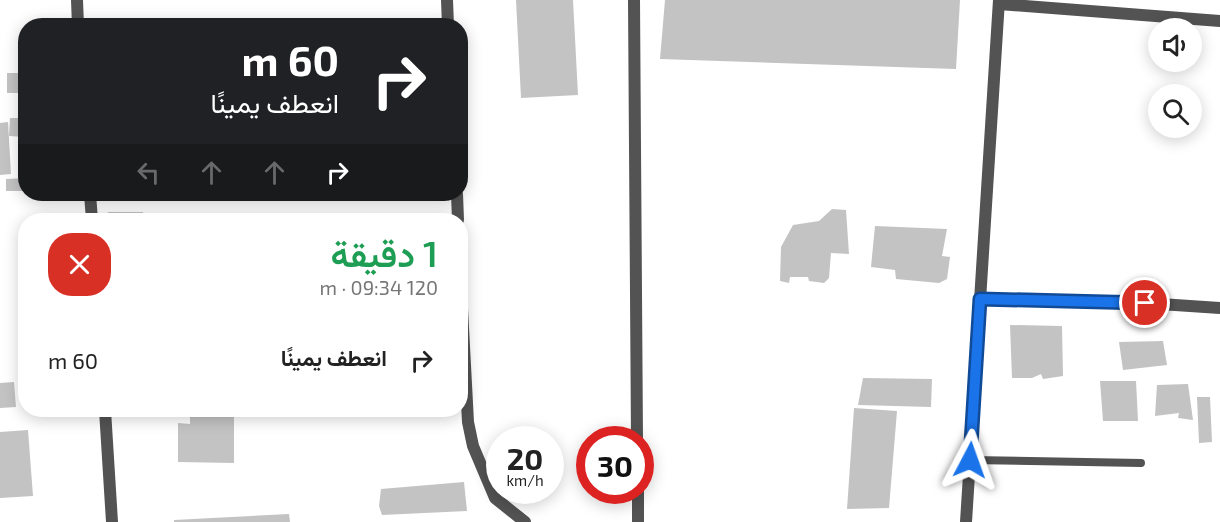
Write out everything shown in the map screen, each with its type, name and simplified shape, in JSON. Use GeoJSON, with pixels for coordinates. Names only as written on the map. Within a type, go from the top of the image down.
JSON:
{"type":"FeatureCollection","features":[{"type":"Feature","properties":{"kind":"street"},"geometry":{"type":"LineString","coordinates":[[77,0],[78,18]]}},
{"type":"Feature","properties":{"kind":"street"},"geometry":{"type":"LineString","coordinates":[[447,0],[448,18]]}},
{"type":"Feature","properties":{"kind":"street"},"geometry":{"type":"LineString","coordinates":[[634,0],[637,426]]}},
{"type":"Feature","properties":{"kind":"street"},"geometry":{"type":"LineString","coordinates":[[966,522],[999,2],[1220,21]]}},
{"type":"Feature","properties":{"kind":"street"},"geometry":{"type":"LineString","coordinates":[[980,299],[1145,303],[1220,308]]}},
{"type":"Feature","properties":{"kind":"street"},"geometry":{"type":"LineString","coordinates":[[105,417],[112,522]]}},
{"type":"Feature","properties":{"kind":"street"},"geometry":{"type":"LineString","coordinates":[[468,417],[473,446],[495,498],[525,522]]}},
{"type":"Feature","properties":{"kind":"street"},"geometry":{"type":"LineString","coordinates":[[638,504],[638,522]]}},
{"type":"Feature","properties":{"kind":"lane"},"geometry":{"type":"LineString","coordinates":[[970,460],[1142,463]]}},
{"type":"Feature","properties":{"kind":"building"},"geometry":{"type":"Polygon","coordinates":[[[516,0],[573,0],[578,95],[521,98],[516,0]]]}},
{"type":"Feature","properties":{"kind":"building"},"geometry":{"type":"Polygon","coordinates":[[[665,0],[960,0],[956,69],[660,59],[665,0]]]}},
{"type":"Feature","properties":{"kind":"building"},"geometry":{"type":"Polygon","coordinates":[[[7,73],[18,73],[18,93],[7,93],[7,73]]]}},
{"type":"Feature","properties":{"kind":"building"},"geometry":{"type":"Polygon","coordinates":[[[10,118],[18,118],[18,137],[9,136],[10,118]]]}},
{"type":"Feature","properties":{"kind":"building"},"geometry":{"type":"Polygon","coordinates":[[[8,122],[11,174],[0,175],[0,123],[8,122]]]}},
{"type":"Feature","properties":{"kind":"building"},"geometry":{"type":"Polygon","coordinates":[[[18,178],[18,191],[6,191],[6,179],[18,178]]]}},
{"type":"Feature","properties":{"kind":"building"},"geometry":{"type":"Polygon","coordinates":[[[832,209],[846,210],[849,254],[831,253],[829,278],[824,283],[809,281],[808,277],[790,277],[789,283],[780,281],[781,247],[793,225],[819,221],[832,209]]]}},
{"type":"Feature","properties":{"kind":"building"},"geometry":{"type":"Polygon","coordinates":[[[108,212],[143,212],[143,213],[108,212]]]}},
{"type":"Feature","properties":{"kind":"building"},"geometry":{"type":"Polygon","coordinates":[[[875,226],[947,229],[942,256],[950,257],[947,279],[939,283],[896,279],[895,270],[871,267],[875,226]]]}},
{"type":"Feature","properties":{"kind":"building"},"geometry":{"type":"Polygon","coordinates":[[[1010,325],[1062,326],[1063,376],[1043,379],[1041,374],[1032,378],[1012,378],[1010,325]]]}},
{"type":"Feature","properties":{"kind":"building"},"geometry":{"type":"Polygon","coordinates":[[[1163,341],[1167,365],[1123,370],[1119,342],[1163,341]]]}},
{"type":"Feature","properties":{"kind":"building"},"geometry":{"type":"Polygon","coordinates":[[[863,378],[932,379],[931,407],[858,405],[863,378]]]}},
{"type":"Feature","properties":{"kind":"building"},"geometry":{"type":"Polygon","coordinates":[[[1100,381],[1136,381],[1138,421],[1103,421],[1100,381]]]}},
{"type":"Feature","properties":{"kind":"building"},"geometry":{"type":"Polygon","coordinates":[[[14,382],[16,407],[0,408],[0,383],[14,382]]]}},
{"type":"Feature","properties":{"kind":"building"},"geometry":{"type":"Polygon","coordinates":[[[1188,384],[1193,420],[1178,418],[1179,413],[1155,416],[1157,385],[1188,384]]]}},
{"type":"Feature","properties":{"kind":"building"},"geometry":{"type":"Polygon","coordinates":[[[1197,397],[1210,397],[1212,442],[1199,443],[1197,397]]]}},
{"type":"Feature","properties":{"kind":"building"},"geometry":{"type":"Polygon","coordinates":[[[854,408],[897,411],[889,508],[847,509],[854,408]]]}},
{"type":"Feature","properties":{"kind":"building"},"geometry":{"type":"Polygon","coordinates":[[[190,417],[234,417],[234,463],[178,462],[178,423],[190,424],[190,417]]]}},
{"type":"Feature","properties":{"kind":"building"},"geometry":{"type":"Polygon","coordinates":[[[28,430],[33,496],[0,498],[0,432],[28,430]]]}},
{"type":"Feature","properties":{"kind":"building"},"geometry":{"type":"Polygon","coordinates":[[[464,482],[467,511],[382,515],[379,506],[381,489],[464,482]]]}},
{"type":"Feature","properties":{"kind":"building"},"geometry":{"type":"Polygon","coordinates":[[[289,514],[290,522],[174,522],[174,520],[289,514]]]}},
{"type":"Feature","properties":{"kind":"route"},"geometry":{"type":"LineString","coordinates":[[970,460],[980,299],[1145,303]]}}]}
